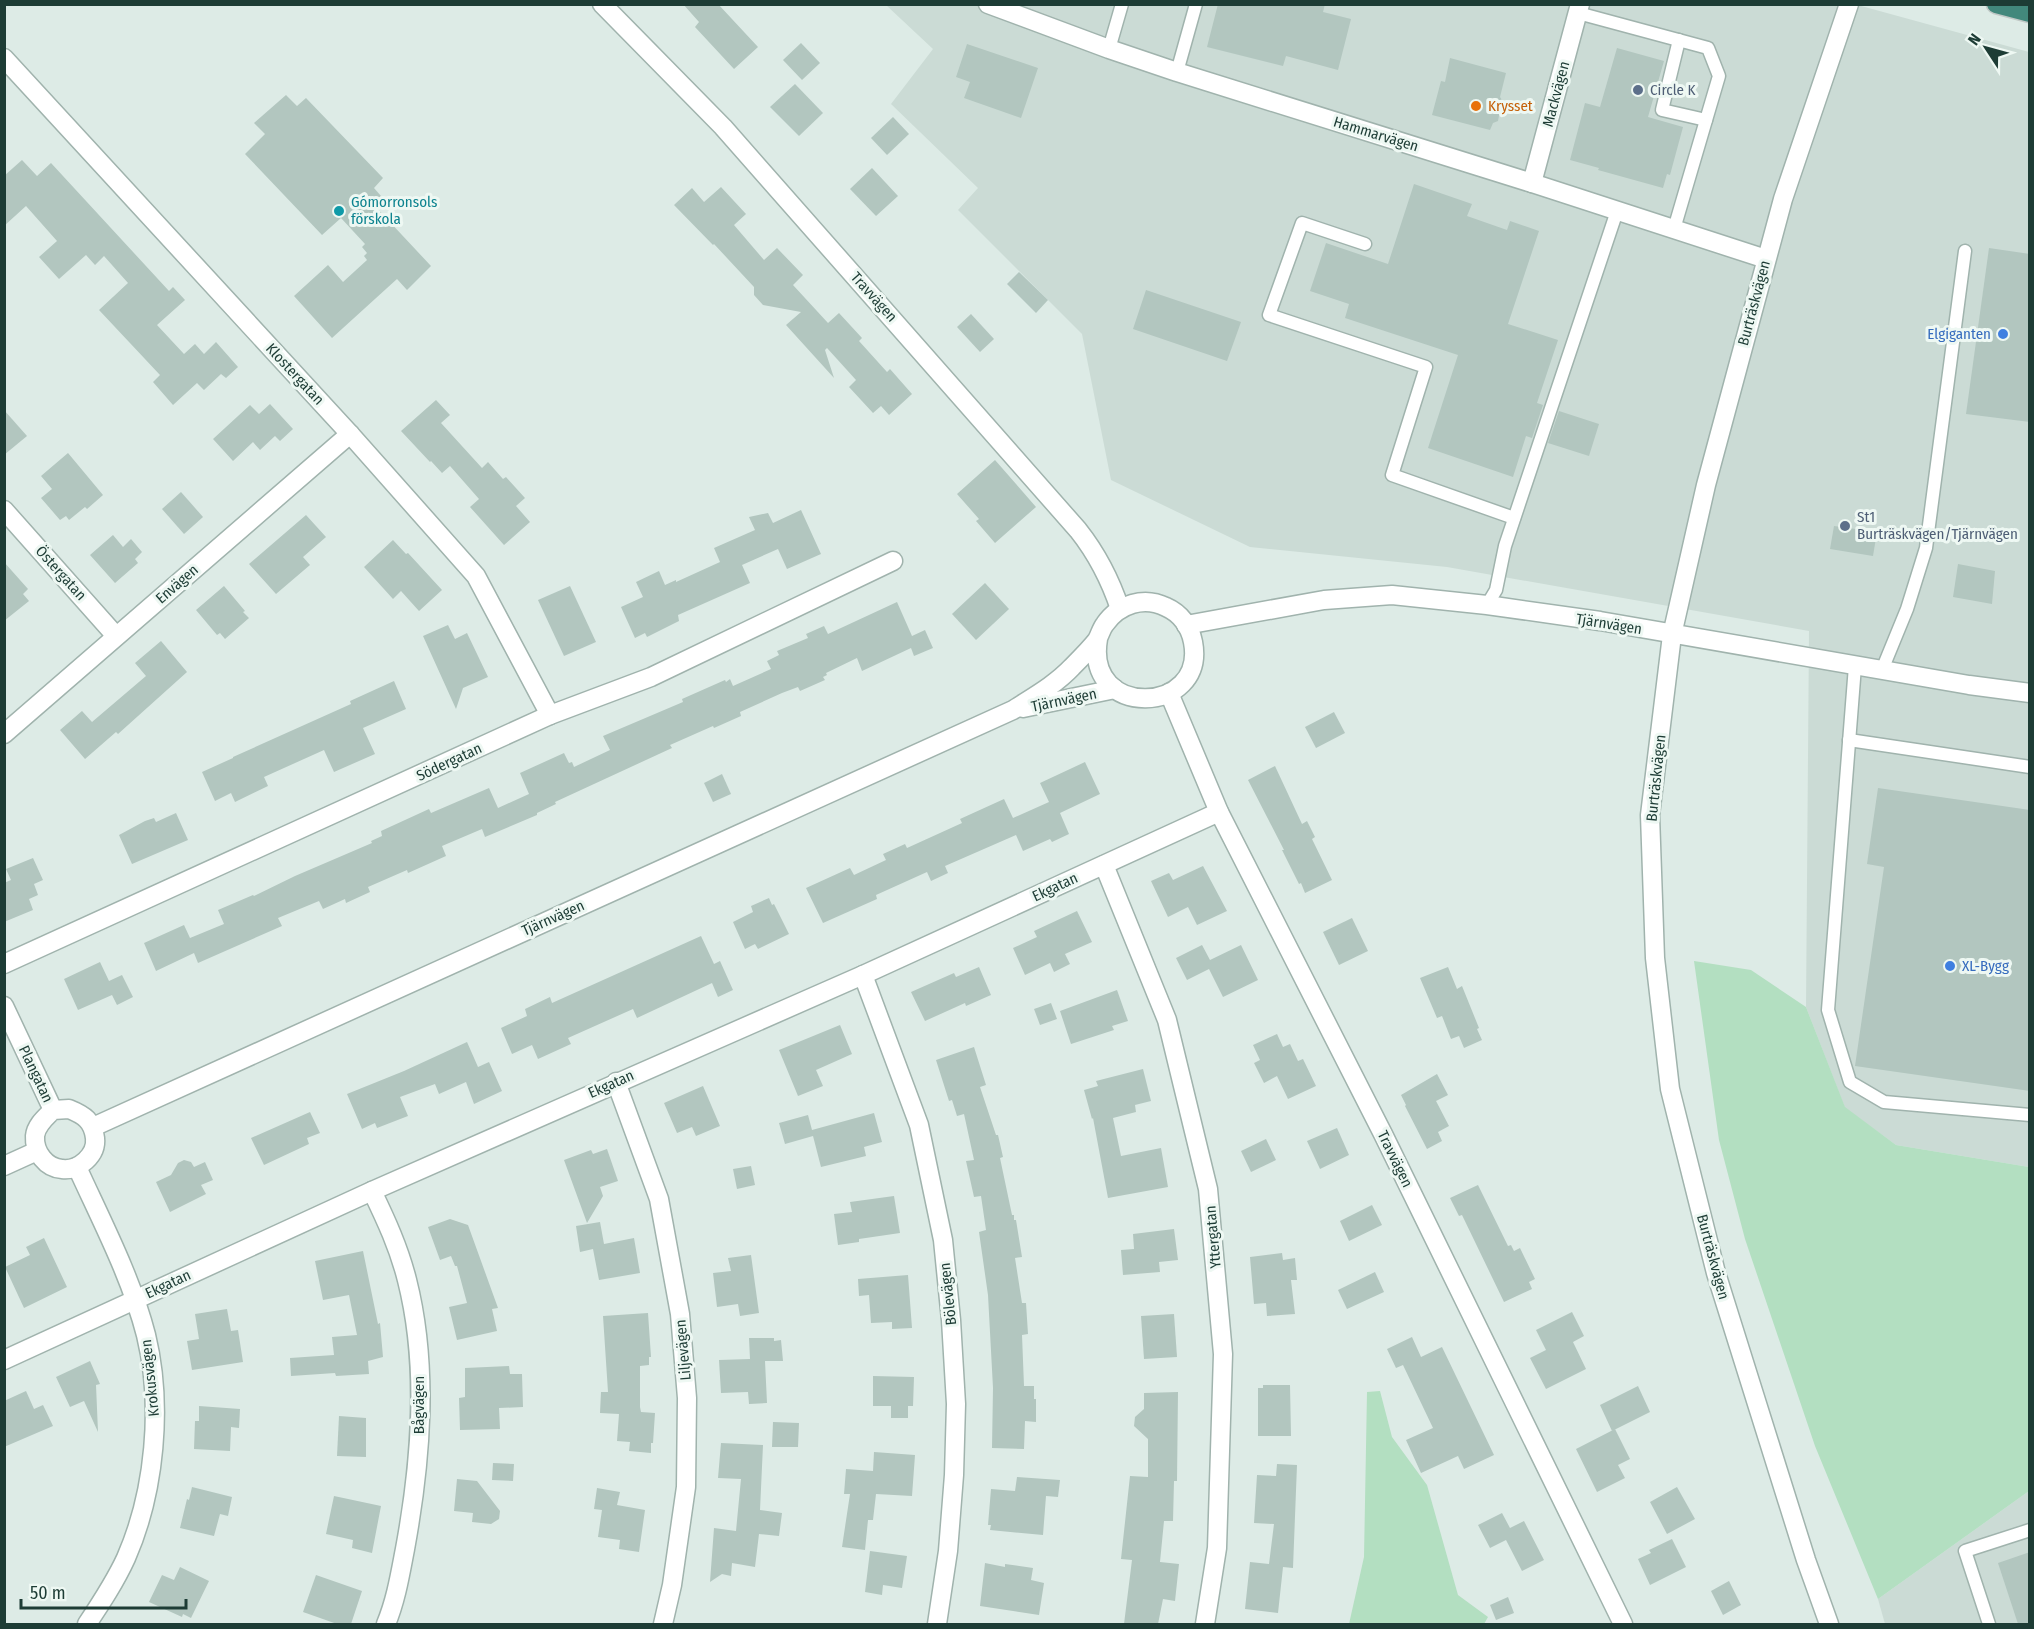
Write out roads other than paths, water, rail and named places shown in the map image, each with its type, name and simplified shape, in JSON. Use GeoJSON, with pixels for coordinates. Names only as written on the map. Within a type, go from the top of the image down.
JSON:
{"type":"FeatureCollection","features":[{"type":"Feature","properties":{"kind":"highway"},"geometry":{"type":"LineString","coordinates":[[1996,4],[2030,13]]}},
{"type":"Feature","properties":{"kind":"street","name":"Travvägen"},"geometry":{"type":"LineString","coordinates":[[602,4],[723,127],[1078,530],[1095,552],[1112,586],[1120,609]]}},
{"type":"Feature","properties":{"kind":"street","name":"Hammarvägen"},"geometry":{"type":"LineString","coordinates":[[988,4],[1177,72],[1766,259]]}},
{"type":"Feature","properties":{"kind":"street","name":"Burträskvägen"},"geometry":{"type":"LineString","coordinates":[[1829,1624],[1806,1560],[1716,1273],[1670,1089],[1654,958],[1650,815],[1672,634],[1706,485],[1783,199],[1849,4]]}},
{"type":"Feature","properties":{"kind":"street","name":"Mackvägen"},"geometry":{"type":"LineString","coordinates":[[1532,183],[1579,9]]}},
{"type":"Feature","properties":{"kind":"street","name":"Klostergatan"},"geometry":{"type":"LineString","coordinates":[[4,58],[350,434],[476,576],[550,716]]}},
{"type":"Feature","properties":{"kind":"street","name":"Envägen"},"geometry":{"type":"LineString","coordinates":[[4,734],[350,434]]}},
{"type":"Feature","properties":{"kind":"street","name":"Östergatan"},"geometry":{"type":"LineString","coordinates":[[4,510],[116,636]]}},
{"type":"Feature","properties":{"kind":"street","name":"Södergatan"},"geometry":{"type":"LineString","coordinates":[[4,964],[550,716],[651,677],[893,561]]}},
{"type":"Feature","properties":{"kind":"street","name":"Tjärnvägen"},"geometry":{"type":"LineString","coordinates":[[1186,625],[1324,600],[1392,596],[1487,605],[1600,621],[1855,666],[2030,693]]}},
{"type":"Feature","properties":{"kind":"street"},"geometry":{"type":"LineString","coordinates":[[1137,603],[1154,603],[1175,612],[1186,625],[1193,644],[1193,660],[1187,675],[1169,693],[1145,700],[1130,697],[1107,682],[1099,667],[1098,639],[1104,624],[1120,609],[1137,603]]}},
{"type":"Feature","properties":{"kind":"street","name":"Tjärnvägen"},"geometry":{"type":"LineString","coordinates":[[93,1127],[1013,710],[1050,686],[1098,639]]}},
{"type":"Feature","properties":{"kind":"street","name":"Tjärnvägen"},"geometry":{"type":"LineString","coordinates":[[1013,710],[1115,689]]}},
{"type":"Feature","properties":{"kind":"street","name":"Travvägen"},"geometry":{"type":"LineString","coordinates":[[1169,693],[1219,812],[1383,1134],[1623,1624]]}},
{"type":"Feature","properties":{"kind":"street","name":"Ekgatan"},"geometry":{"type":"LineString","coordinates":[[4,1360],[372,1191],[863,975],[1219,812]]}},
{"type":"Feature","properties":{"kind":"street","name":"Yttergatan"},"geometry":{"type":"LineString","coordinates":[[1104,865],[1167,1020],[1208,1189],[1223,1354],[1217,1548],[1205,1624]]}},
{"type":"Feature","properties":{"kind":"street","name":"Bölevägen"},"geometry":{"type":"LineString","coordinates":[[863,975],[919,1125],[943,1240],[956,1404],[954,1475],[948,1551],[938,1624]]}},
{"type":"Feature","properties":{"kind":"street","name":"Plangatan"},"geometry":{"type":"LineString","coordinates":[[4,1006],[53,1110]]}},
{"type":"Feature","properties":{"kind":"street","name":"Liljevägen"},"geometry":{"type":"LineString","coordinates":[[616,1082],[659,1199],[680,1314],[687,1398],[686,1486],[672,1585],[663,1624]]}},
{"type":"Feature","properties":{"kind":"street"},"geometry":{"type":"LineString","coordinates":[[69,1109],[84,1115],[93,1127],[95,1143],[89,1158],[77,1167],[61,1169],[46,1163],[37,1151],[35,1135],[41,1121],[53,1110],[69,1109]]}},
{"type":"Feature","properties":{"kind":"street"},"geometry":{"type":"LineString","coordinates":[[4,1166],[37,1151]]}},
{"type":"Feature","properties":{"kind":"street","name":"Krokusvägen"},"geometry":{"type":"LineString","coordinates":[[77,1167],[119,1260],[134,1300],[146,1336],[155,1398],[155,1429],[151,1465],[141,1513],[127,1557],[111,1588],[87,1624]]}},
{"type":"Feature","properties":{"kind":"street","name":"Bågvägen"},"geometry":{"type":"LineString","coordinates":[[372,1191],[393,1233],[408,1281],[419,1353],[420,1427],[412,1512],[398,1587],[386,1624]]}},
{"type":"Feature","properties":{"kind":"lane"},"geometry":{"type":"LineString","coordinates":[[1109,49],[1122,4]]}},
{"type":"Feature","properties":{"kind":"lane"},"geometry":{"type":"LineString","coordinates":[[1177,72],[1196,4]]}},
{"type":"Feature","properties":{"kind":"lane"},"geometry":{"type":"LineString","coordinates":[[1579,9],[1708,48],[1719,76],[1674,229]]}},
{"type":"Feature","properties":{"kind":"lane"},"geometry":{"type":"LineString","coordinates":[[1679,40],[1662,110],[1706,120]]}},
{"type":"Feature","properties":{"kind":"lane"},"geometry":{"type":"LineString","coordinates":[[1487,605],[1496,590],[1505,546],[1617,211]]}},
{"type":"Feature","properties":{"kind":"lane"},"geometry":{"type":"LineString","coordinates":[[1365,244],[1302,223],[1269,315],[1426,367],[1392,475],[1514,518]]}},
{"type":"Feature","properties":{"kind":"lane"},"geometry":{"type":"LineString","coordinates":[[1882,670],[1907,609],[1926,548],[1965,252]]}},
{"type":"Feature","properties":{"kind":"lane"},"geometry":{"type":"LineString","coordinates":[[1855,666],[1828,1010],[1850,1082],[1884,1102],[2030,1115]]}},
{"type":"Feature","properties":{"kind":"lane"},"geometry":{"type":"LineString","coordinates":[[1849,740],[2030,767]]}},
{"type":"Feature","properties":{"kind":"lane"},"geometry":{"type":"LineString","coordinates":[[1989,1624],[1965,1551],[2030,1530]]}},
{"type":"Feature","properties":{"kind":"place","name":"Circle K"},"geometry":{"type":"Point","coordinates":[1638,90]}},
{"type":"Feature","properties":{"kind":"place","name":"Krysset"},"geometry":{"type":"Point","coordinates":[1476,106]}},
{"type":"Feature","properties":{"kind":"place","name":"Gómorronsols förskola"},"geometry":{"type":"Point","coordinates":[339,211]}},
{"type":"Feature","properties":{"kind":"place","name":"Elgiganten"},"geometry":{"type":"Point","coordinates":[2003,334]}},
{"type":"Feature","properties":{"kind":"place","name":"St1 Burträskvägen/Tjärnvägen"},"geometry":{"type":"Point","coordinates":[1845,526]}},
{"type":"Feature","properties":{"kind":"place","name":"XL-Bygg"},"geometry":{"type":"Point","coordinates":[1950,966]}}]}
